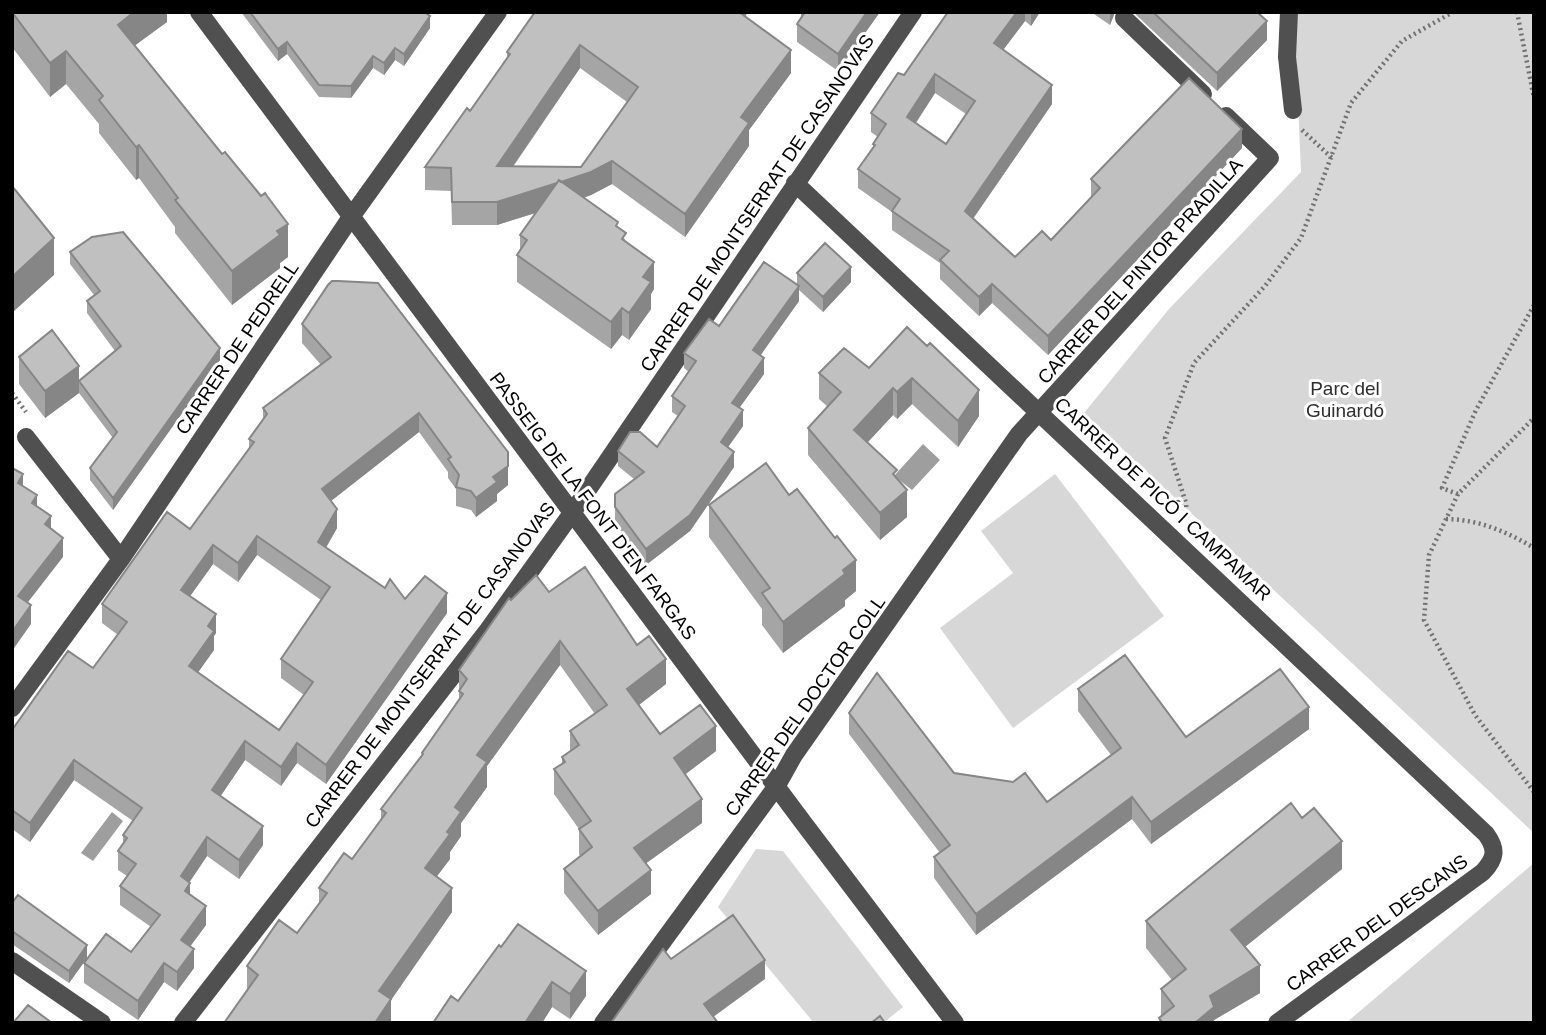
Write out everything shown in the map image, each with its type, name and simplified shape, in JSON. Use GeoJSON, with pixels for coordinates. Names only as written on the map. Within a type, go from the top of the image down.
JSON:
{"type":"FeatureCollection","features":[{"type":"Feature","properties":{"kind":"street","name":"PASSEIG DE LA FONT D'EN FARGAS"},"geometry":{"type":"LineString","coordinates":[[198,12],[955,1023]]}},
{"type":"Feature","properties":{"kind":"street","name":"CARRER DE PEDRELL"},"geometry":{"type":"LineString","coordinates":[[12,708],[121,558],[351,217],[498,12]]}},
{"type":"Feature","properties":{"kind":"street","name":"CARRER DE MONTSERRAT DE CASANOVAS"},"geometry":{"type":"LineString","coordinates":[[183,1023],[488,630],[572,513],[913,12]]}},
{"type":"Feature","properties":{"kind":"street"},"geometry":{"type":"LineString","coordinates":[[1289,12],[1287,57],[1293,110]]}},
{"type":"Feature","properties":{"kind":"street","name":"CARRER DEL PINTOR PRADILLA"},"geometry":{"type":"LineString","coordinates":[[1041,412],[1270,158],[1124,18]]}},
{"type":"Feature","properties":{"kind":"street","name":"CARRER DE PICÓ I CAMPAMAR"},"geometry":{"type":"LineString","coordinates":[[795,183],[1486,834],[1495,852]]}},
{"type":"Feature","properties":{"kind":"street","name":"CARRER DEL DOCTOR COLL"},"geometry":{"type":"LineString","coordinates":[[603,1023],[776,787],[794,755],[1019,434],[1041,412]]}},
{"type":"Feature","properties":{"kind":"street"},"geometry":{"type":"LineString","coordinates":[[26,438],[121,558]]}},
{"type":"Feature","properties":{"kind":"street","name":"CARRER DEL DESCANS"},"geometry":{"type":"LineString","coordinates":[[1277,1023],[1483,872],[1491,863],[1495,852]]}},
{"type":"Feature","properties":{"kind":"street"},"geometry":{"type":"LineString","coordinates":[[12,961],[102,1023]]}},
{"type":"Feature","properties":{"kind":"path"},"geometry":{"type":"LineString","coordinates":[[1188,529],[1186,503],[1165,438],[1194,363],[1265,286],[1301,238],[1351,103],[1402,41],[1453,12]]}},
{"type":"Feature","properties":{"kind":"path"},"geometry":{"type":"LineString","coordinates":[[1517,12],[1534,98]]}},
{"type":"Feature","properties":{"kind":"path"},"geometry":{"type":"LineString","coordinates":[[1293,110],[1303,133],[1332,158]]}},
{"type":"Feature","properties":{"kind":"path"},"geometry":{"type":"LineString","coordinates":[[1458,494],[1442,488],[1476,410],[1534,305]]}},
{"type":"Feature","properties":{"kind":"path"},"geometry":{"type":"LineString","coordinates":[[12,393],[29,415]]}},
{"type":"Feature","properties":{"kind":"path"},"geometry":{"type":"LineString","coordinates":[[1534,418],[1458,494],[1429,555],[1424,620],[1475,715],[1534,792]]}},
{"type":"Feature","properties":{"kind":"path"},"geometry":{"type":"LineString","coordinates":[[1446,519],[1457,519],[1510,533],[1534,548]]}},
{"type":"Feature","properties":{"kind":"green space","name":"Parc del Guinardó"},"geometry":{"type":"Polygon","coordinates":[[[1294,12],[1534,12],[1534,833],[1084,413],[1169,309],[1301,172],[1294,12]]]}},
{"type":"Feature","properties":{"kind":"green space"},"geometry":{"type":"Polygon","coordinates":[[[1055,474],[1164,616],[1013,728],[940,628],[1013,573],[981,531],[1055,474]]]}},
{"type":"Feature","properties":{"kind":"green space"},"geometry":{"type":"Polygon","coordinates":[[[756,849],[783,851],[903,1007],[883,1023],[814,1023],[718,907],[756,849]]]}},
{"type":"Feature","properties":{"kind":"green space"},"geometry":{"type":"Polygon","coordinates":[[[1534,863],[1534,1023],[1346,1023],[1534,863]]]}},
{"type":"Feature","properties":{"kind":"shaded area"},"geometry":{"type":"Polygon","coordinates":[[[923,444],[940,460],[912,490],[894,476],[923,444]]]}},
{"type":"Feature","properties":{"kind":"shaded area"},"geometry":{"type":"Polygon","coordinates":[[[112,812],[123,821],[93,861],[81,853],[112,812]]]}},
{"type":"Feature","properties":{"kind":"building"},"geometry":{"type":"Polygon","coordinates":[[[12,12],[134,12],[118,25],[222,154],[225,152],[261,196],[265,193],[288,224],[277,231],[280,235],[232,271],[175,200],[178,198],[139,145],[136,147],[99,100],[103,96],[66,51],[50,63],[12,12]]]}},
{"type":"Feature","properties":{"kind":"building"},"geometry":{"type":"Polygon","coordinates":[[[250,12],[424,12],[430,16],[404,54],[395,48],[384,63],[373,56],[351,86],[319,85],[287,42],[278,49],[250,12]]]}},
{"type":"Feature","properties":{"kind":"building"},"geometry":{"type":"Polygon","coordinates":[[[535,12],[739,12],[791,50],[741,117],[749,123],[685,214],[612,161],[591,172],[561,182],[559,180],[557,183],[497,202],[452,202],[451,168],[425,167],[467,108],[470,111],[510,54],[507,52],[535,12]],[[580,45],[497,166],[581,167],[638,87],[580,45]]]}},
{"type":"Feature","properties":{"kind":"building"},"geometry":{"type":"Polygon","coordinates":[[[805,12],[867,12],[838,54],[797,24],[805,12]]]}},
{"type":"Feature","properties":{"kind":"building"},"geometry":{"type":"Polygon","coordinates":[[[948,12],[1017,12],[994,43],[1052,85],[965,211],[1015,257],[1042,231],[1051,240],[1100,188],[1091,179],[1189,78],[1242,129],[1048,336],[992,284],[979,297],[940,260],[949,251],[892,211],[900,199],[858,169],[886,124],[871,113],[898,73],[904,75],[948,12]],[[935,74],[907,117],[946,144],[975,101],[935,74]]]}},
{"type":"Feature","properties":{"kind":"building"},"geometry":{"type":"Polygon","coordinates":[[[1153,12],[1257,12],[1267,21],[1217,73],[1153,12]]]}},
{"type":"Feature","properties":{"kind":"building"},"geometry":{"type":"Polygon","coordinates":[[[559,180],[618,222],[616,226],[626,233],[622,239],[654,262],[643,277],[651,282],[629,313],[622,308],[611,322],[517,255],[527,240],[520,235],[559,180]]]}},
{"type":"Feature","properties":{"kind":"building"},"geometry":{"type":"Polygon","coordinates":[[[12,186],[54,238],[12,279],[12,186]]]}},
{"type":"Feature","properties":{"kind":"building"},"geometry":{"type":"Polygon","coordinates":[[[123,232],[220,348],[113,498],[90,468],[117,432],[79,381],[121,346],[87,301],[100,291],[70,252],[92,237],[123,232]]]}},
{"type":"Feature","properties":{"kind":"building"},"geometry":{"type":"Polygon","coordinates":[[[825,243],[851,267],[823,297],[797,273],[825,243]]]}},
{"type":"Feature","properties":{"kind":"building"},"geometry":{"type":"Polygon","coordinates":[[[764,262],[799,286],[753,350],[764,358],[732,403],[743,410],[721,442],[734,452],[690,515],[646,549],[615,507],[615,494],[644,472],[618,451],[630,432],[640,432],[657,447],[685,406],[672,396],[696,361],[684,353],[709,319],[719,326],[764,262]]]}},
{"type":"Feature","properties":{"kind":"building"},"geometry":{"type":"Polygon","coordinates":[[[332,281],[378,283],[508,452],[508,466],[493,477],[497,482],[476,498],[471,491],[456,487],[459,475],[448,459],[451,457],[419,413],[322,489],[337,509],[318,542],[385,588],[390,579],[405,599],[425,576],[447,593],[326,765],[297,743],[281,767],[245,741],[212,790],[263,826],[239,860],[207,837],[181,876],[190,883],[185,891],[206,906],[181,940],[194,949],[177,972],[164,963],[138,1001],[84,963],[106,934],[131,952],[160,915],[120,886],[136,864],[118,851],[127,838],[123,835],[142,808],[74,760],[30,823],[12,810],[12,730],[68,651],[93,668],[127,622],[102,604],[167,512],[190,529],[254,442],[249,439],[267,414],[263,408],[331,357],[302,324],[332,281]],[[257,536],[238,563],[213,545],[181,590],[216,614],[208,626],[214,631],[189,666],[279,730],[313,682],[281,659],[330,587],[257,536]]]}},
{"type":"Feature","properties":{"kind":"building"},"geometry":{"type":"Polygon","coordinates":[[[907,327],[927,346],[930,343],[979,390],[958,421],[912,378],[897,392],[893,388],[854,430],[897,470],[893,474],[907,490],[880,513],[808,428],[841,392],[819,373],[844,348],[869,368],[907,327]]]}},
{"type":"Feature","properties":{"kind":"building"},"geometry":{"type":"Polygon","coordinates":[[[52,330],[79,366],[45,391],[19,357],[52,330]]]}},
{"type":"Feature","properties":{"kind":"building"},"geometry":{"type":"Polygon","coordinates":[[[766,463],[789,495],[797,489],[856,560],[843,570],[845,574],[783,622],[762,593],[770,588],[709,505],[766,463]]]}},
{"type":"Feature","properties":{"kind":"building"},"geometry":{"type":"Polygon","coordinates":[[[12,468],[23,474],[18,483],[37,495],[32,503],[51,516],[45,524],[63,538],[18,596],[31,605],[12,632],[12,468]]]}},
{"type":"Feature","properties":{"kind":"building"},"geometry":{"type":"Polygon","coordinates":[[[585,567],[637,645],[649,636],[666,659],[627,689],[660,734],[700,705],[716,726],[674,758],[702,799],[634,848],[651,870],[598,911],[564,869],[592,847],[579,829],[591,821],[554,769],[565,762],[562,757],[579,745],[570,731],[607,705],[560,641],[477,755],[487,762],[455,807],[461,812],[447,832],[450,834],[425,868],[452,888],[379,991],[391,999],[375,1023],[224,1023],[258,975],[247,966],[279,920],[297,933],[327,893],[319,888],[344,853],[352,859],[386,813],[381,809],[423,754],[463,694],[459,691],[467,679],[459,670],[509,598],[511,600],[536,575],[549,592],[585,567]]]}},
{"type":"Feature","properties":{"kind":"building"},"geometry":{"type":"Polygon","coordinates":[[[1125,655],[1186,737],[1280,669],[1309,707],[1151,822],[1132,797],[976,914],[934,857],[950,845],[849,713],[877,673],[954,773],[1013,782],[1025,773],[1047,802],[1121,748],[1078,689],[1125,655]]]}},
{"type":"Feature","properties":{"kind":"building"},"geometry":{"type":"Polygon","coordinates":[[[1291,803],[1302,818],[1314,808],[1342,841],[1231,930],[1260,965],[1210,996],[1214,1007],[1195,1023],[1163,1023],[1159,1018],[1174,1006],[1161,989],[1186,969],[1146,921],[1291,803]]]}},
{"type":"Feature","properties":{"kind":"building"},"geometry":{"type":"Polygon","coordinates":[[[18,895],[87,945],[69,971],[12,931],[12,903],[18,895]]]}},
{"type":"Feature","properties":{"kind":"building"},"geometry":{"type":"Polygon","coordinates":[[[733,915],[765,960],[704,1004],[718,1023],[611,1023],[663,949],[671,959],[733,915]]]}},
{"type":"Feature","properties":{"kind":"building"},"geometry":{"type":"Polygon","coordinates":[[[518,924],[586,971],[570,994],[552,982],[525,1023],[433,1023],[451,996],[458,1001],[518,924]]]}},
{"type":"Feature","properties":{"kind":"building"},"geometry":{"type":"Polygon","coordinates":[[[28,1005],[52,1023],[13,1023],[28,1005]]]}},
{"type":"Feature","properties":{"kind":"building"},"geometry":{"type":"Polygon","coordinates":[[[880,1016],[885,1023],[871,1023],[880,1016]]]}}]}
